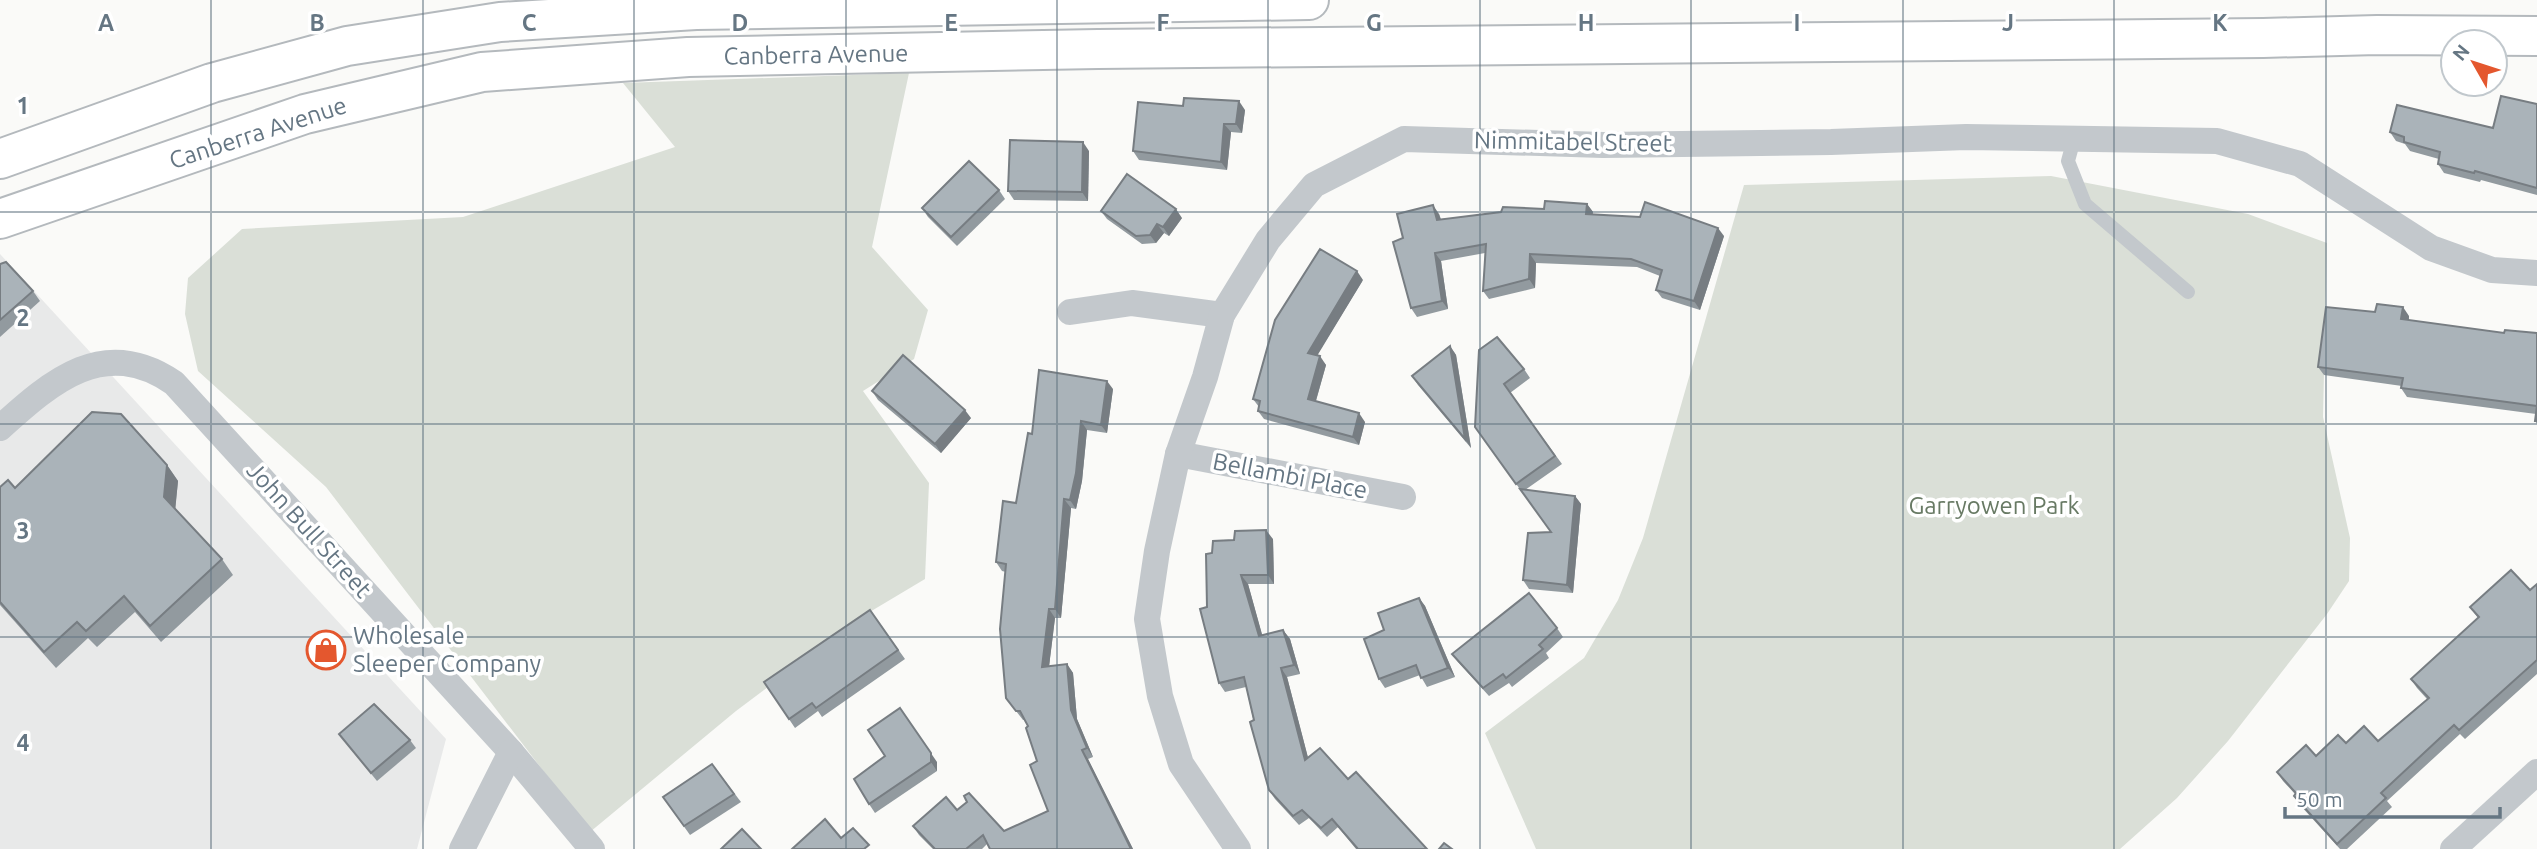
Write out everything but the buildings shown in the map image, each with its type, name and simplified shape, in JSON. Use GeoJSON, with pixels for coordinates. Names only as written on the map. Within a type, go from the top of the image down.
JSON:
{"type":"FeatureCollection","features":[{"type":"Feature","properties":{"kind":"highway","name":"Canberra Avenue"},"geometry":{"type":"LineString","coordinates":[[0,159],[212,83],[347,46],[500,22],[696,10],[1309,0]]}},
{"type":"Feature","properties":{"kind":"highway","name":"Canberra Avenue"},"geometry":{"type":"LineString","coordinates":[[0,219],[305,114],[482,72],[688,57],[1084,49],[2377,35],[2537,36]]}},
{"type":"Feature","properties":{"kind":"street","name":"Nimmitabel Street"},"geometry":{"type":"LineString","coordinates":[[1238,849],[1181,764],[1160,696],[1147,619],[1157,551],[1178,454],[1205,377],[1222,315],[1268,240],[1314,185],[1404,139],[1603,145],[1966,137],[2217,141],[2300,164],[2431,248],[2492,270],[2537,273]]}},
{"type":"Feature","properties":{"kind":"street"},"geometry":{"type":"LineString","coordinates":[[1070,312],[1132,303],[1222,315]]}},
{"type":"Feature","properties":{"kind":"street","name":"John Bull Street"},"geometry":{"type":"LineString","coordinates":[[0,428],[42,391],[80,369],[120,363],[149,369],[174,383],[511,751],[592,849]]}},
{"type":"Feature","properties":{"kind":"street","name":"Bellambi Place"},"geometry":{"type":"LineString","coordinates":[[1178,454],[1403,497]]}},
{"type":"Feature","properties":{"kind":"street"},"geometry":{"type":"LineString","coordinates":[[462,849],[511,751]]}},
{"type":"Feature","properties":{"kind":"street"},"geometry":{"type":"LineString","coordinates":[[2458,846],[2537,772]]}},
{"type":"Feature","properties":{"kind":"lane"},"geometry":{"type":"LineString","coordinates":[[2074,139],[2068,161],[2085,204],[2188,292]]}},
{"type":"Feature","properties":{"kind":"shaded area"},"geometry":{"type":"Polygon","coordinates":[[[0,254],[446,739],[417,849],[0,849],[0,254]]]}},
{"type":"Feature","properties":{"kind":"green space"},"geometry":{"type":"Polygon","coordinates":[[[909,73],[872,247],[928,310],[914,359],[863,391],[929,483],[925,579],[858,619],[736,711],[590,832],[326,487],[198,371],[185,314],[188,278],[242,229],[463,217],[675,147],[623,83],[909,73]]]}},
{"type":"Feature","properties":{"kind":"green space","name":"Garryowen Park"},"geometry":{"type":"Polygon","coordinates":[[[2051,176],[2248,214],[2327,243],[2323,417],[2350,538],[2349,581],[2327,614],[2228,741],[2177,798],[2120,849],[1536,849],[1485,733],[1584,658],[1618,600],[1643,538],[1744,185],[2051,176]]]}},
{"type":"Feature","properties":{"kind":"place","name":"Wholesale Sleeper Company"},"geometry":{"type":"Point","coordinates":[326,650]}}]}
